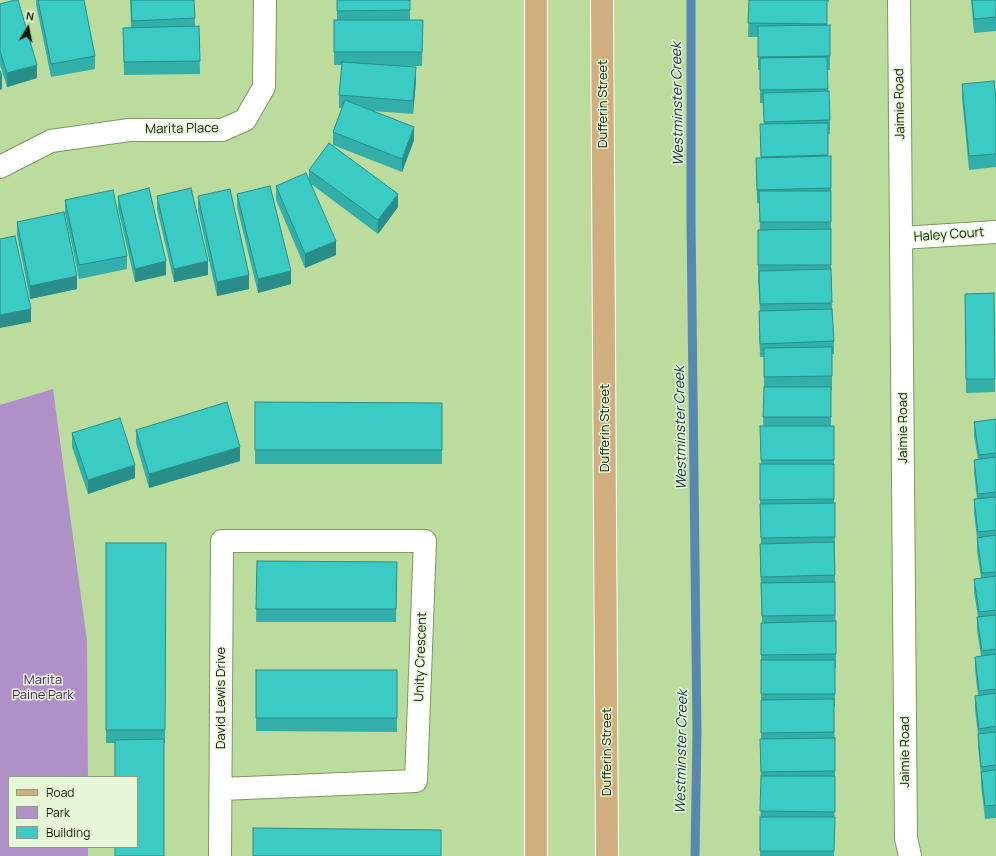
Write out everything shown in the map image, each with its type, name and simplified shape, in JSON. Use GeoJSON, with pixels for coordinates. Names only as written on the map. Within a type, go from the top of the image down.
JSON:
{"type":"FeatureCollection","features":[{"type":"Feature","properties":{"kind":"main road"},"geometry":{"type":"LineString","coordinates":[[536,0],[536,856]]}},
{"type":"Feature","properties":{"kind":"main road","name":"Dufferin Street"},"geometry":{"type":"LineString","coordinates":[[602,0],[607,856]]}},
{"type":"Feature","properties":{"kind":"street","name":"Marita Place"},"geometry":{"type":"LineString","coordinates":[[0,167],[51,140],[129,130],[222,130],[245,120],[264,87],[265,0]]}},
{"type":"Feature","properties":{"kind":"street","name":"Jaimie Road"},"geometry":{"type":"LineString","coordinates":[[899,0],[906,838],[910,856]]}},
{"type":"Feature","properties":{"kind":"street","name":"Haley Court"},"geometry":{"type":"LineString","coordinates":[[902,238],[996,232]]}},
{"type":"Feature","properties":{"kind":"street","name":"Unity Crescent"},"geometry":{"type":"LineString","coordinates":[[221,789],[416,781],[425,540],[222,541]]}},
{"type":"Feature","properties":{"kind":"street","name":"David Lewis Drive"},"geometry":{"type":"LineString","coordinates":[[220,856],[222,541]]}},
{"type":"Feature","properties":{"kind":"green space","name":"Marita Paine Park"},"geometry":{"type":"Polygon","coordinates":[[[53,389],[87,641],[88,776],[8,776],[8,848],[88,848],[88,856],[0,856],[0,405],[53,389]]]}},
{"type":"Feature","properties":{"kind":"building"},"geometry":{"type":"Polygon","coordinates":[[[18,0],[37,65],[7,73],[0,51],[0,4],[18,0]]]}},
{"type":"Feature","properties":{"kind":"building"},"geometry":{"type":"Polygon","coordinates":[[[38,0],[84,0],[95,56],[51,64],[38,0]]]}},
{"type":"Feature","properties":{"kind":"building"},"geometry":{"type":"Polygon","coordinates":[[[131,0],[194,0],[195,18],[132,21],[131,0]]]}},
{"type":"Feature","properties":{"kind":"building"},"geometry":{"type":"Polygon","coordinates":[[[337,0],[410,0],[410,10],[337,11],[337,0]]]}},
{"type":"Feature","properties":{"kind":"building"},"geometry":{"type":"Polygon","coordinates":[[[749,0],[827,0],[827,24],[748,23],[749,0]]]}},
{"type":"Feature","properties":{"kind":"building"},"geometry":{"type":"Polygon","coordinates":[[[972,0],[996,0],[996,17],[974,19],[972,0]]]}},
{"type":"Feature","properties":{"kind":"building"},"geometry":{"type":"Polygon","coordinates":[[[334,20],[423,20],[422,52],[334,52],[334,20]]]}},
{"type":"Feature","properties":{"kind":"building"},"geometry":{"type":"Polygon","coordinates":[[[830,25],[830,56],[758,57],[758,26],[830,25]]]}},
{"type":"Feature","properties":{"kind":"building"},"geometry":{"type":"Polygon","coordinates":[[[199,26],[200,61],[124,62],[123,28],[199,26]]]}},
{"type":"Feature","properties":{"kind":"building"},"geometry":{"type":"Polygon","coordinates":[[[827,57],[828,89],[760,90],[760,58],[827,57]]]}},
{"type":"Feature","properties":{"kind":"building"},"geometry":{"type":"Polygon","coordinates":[[[342,62],[416,67],[413,101],[339,95],[342,62]]]}},
{"type":"Feature","properties":{"kind":"building"},"geometry":{"type":"Polygon","coordinates":[[[994,81],[996,98],[996,154],[969,156],[962,84],[994,81]]]}},
{"type":"Feature","properties":{"kind":"building"},"geometry":{"type":"Polygon","coordinates":[[[829,91],[830,120],[764,122],[763,93],[829,91]]]}},
{"type":"Feature","properties":{"kind":"building"},"geometry":{"type":"Polygon","coordinates":[[[345,100],[414,127],[402,159],[333,132],[345,100]]]}},
{"type":"Feature","properties":{"kind":"building"},"geometry":{"type":"Polygon","coordinates":[[[828,123],[828,155],[761,157],[760,124],[828,123]]]}},
{"type":"Feature","properties":{"kind":"building"},"geometry":{"type":"Polygon","coordinates":[[[329,143],[398,194],[378,220],[309,170],[329,143]]]}},
{"type":"Feature","properties":{"kind":"building"},"geometry":{"type":"Polygon","coordinates":[[[831,156],[831,188],[757,190],[756,158],[831,156]]]}},
{"type":"Feature","properties":{"kind":"building"},"geometry":{"type":"Polygon","coordinates":[[[306,173],[336,241],[305,254],[276,186],[306,173]]]}},
{"type":"Feature","properties":{"kind":"building"},"geometry":{"type":"Polygon","coordinates":[[[270,186],[291,271],[258,279],[237,194],[270,186]]]}},
{"type":"Feature","properties":{"kind":"building"},"geometry":{"type":"Polygon","coordinates":[[[149,188],[166,261],[135,269],[118,196],[149,188]]]}},
{"type":"Feature","properties":{"kind":"building"},"geometry":{"type":"Polygon","coordinates":[[[191,188],[208,261],[174,269],[157,196],[191,188]]]}},
{"type":"Feature","properties":{"kind":"building"},"geometry":{"type":"Polygon","coordinates":[[[230,189],[249,275],[217,282],[198,196],[230,189]]]}},
{"type":"Feature","properties":{"kind":"building"},"geometry":{"type":"Polygon","coordinates":[[[113,190],[127,256],[79,265],[65,200],[113,190]]]}},
{"type":"Feature","properties":{"kind":"building"},"geometry":{"type":"Polygon","coordinates":[[[759,191],[831,191],[831,222],[760,222],[759,191]]]}},
{"type":"Feature","properties":{"kind":"building"},"geometry":{"type":"Polygon","coordinates":[[[64,212],[77,276],[30,286],[17,222],[64,212]]]}},
{"type":"Feature","properties":{"kind":"building"},"geometry":{"type":"Polygon","coordinates":[[[831,229],[831,265],[758,265],[758,230],[831,229]]]}},
{"type":"Feature","properties":{"kind":"building"},"geometry":{"type":"Polygon","coordinates":[[[15,236],[31,309],[0,315],[0,239],[15,236]]]}},
{"type":"Feature","properties":{"kind":"building"},"geometry":{"type":"Polygon","coordinates":[[[831,269],[832,303],[760,304],[759,271],[831,269]]]}},
{"type":"Feature","properties":{"kind":"building"},"geometry":{"type":"Polygon","coordinates":[[[994,293],[995,379],[966,379],[965,294],[994,293]]]}},
{"type":"Feature","properties":{"kind":"building"},"geometry":{"type":"Polygon","coordinates":[[[832,309],[834,341],[760,344],[759,311],[832,309]]]}},
{"type":"Feature","properties":{"kind":"building"},"geometry":{"type":"Polygon","coordinates":[[[832,347],[832,376],[764,377],[764,348],[832,347]]]}},
{"type":"Feature","properties":{"kind":"building"},"geometry":{"type":"Polygon","coordinates":[[[764,387],[831,387],[831,417],[763,417],[764,387]]]}},
{"type":"Feature","properties":{"kind":"building"},"geometry":{"type":"Polygon","coordinates":[[[227,402],[240,447],[149,474],[136,430],[227,402]]]}},
{"type":"Feature","properties":{"kind":"building"},"geometry":{"type":"Polygon","coordinates":[[[255,402],[442,403],[442,450],[255,450],[255,402]]]}},
{"type":"Feature","properties":{"kind":"building"},"geometry":{"type":"Polygon","coordinates":[[[120,418],[135,465],[88,480],[72,433],[120,418]]]}},
{"type":"Feature","properties":{"kind":"building"},"geometry":{"type":"Polygon","coordinates":[[[996,419],[996,453],[979,455],[974,422],[996,419]]]}},
{"type":"Feature","properties":{"kind":"building"},"geometry":{"type":"Polygon","coordinates":[[[760,426],[834,426],[834,460],[761,460],[760,426]]]}},
{"type":"Feature","properties":{"kind":"building"},"geometry":{"type":"Polygon","coordinates":[[[996,457],[996,492],[978,494],[974,460],[996,457]]]}},
{"type":"Feature","properties":{"kind":"building"},"geometry":{"type":"Polygon","coordinates":[[[760,464],[834,464],[834,499],[760,500],[760,464]]]}},
{"type":"Feature","properties":{"kind":"building"},"geometry":{"type":"Polygon","coordinates":[[[996,497],[996,530],[978,532],[974,499],[996,497]]]}},
{"type":"Feature","properties":{"kind":"building"},"geometry":{"type":"Polygon","coordinates":[[[835,503],[835,537],[761,538],[760,504],[835,503]]]}},
{"type":"Feature","properties":{"kind":"building"},"geometry":{"type":"Polygon","coordinates":[[[996,535],[996,572],[982,573],[977,538],[996,535]]]}},
{"type":"Feature","properties":{"kind":"building"},"geometry":{"type":"Polygon","coordinates":[[[834,542],[835,575],[761,577],[760,544],[834,542]]]}},
{"type":"Feature","properties":{"kind":"building"},"geometry":{"type":"Polygon","coordinates":[[[106,543],[166,543],[165,730],[106,730],[106,543]]]}},
{"type":"Feature","properties":{"kind":"building"},"geometry":{"type":"Polygon","coordinates":[[[257,561],[397,562],[396,609],[256,609],[257,561]]]}},
{"type":"Feature","properties":{"kind":"building"},"geometry":{"type":"Polygon","coordinates":[[[996,576],[996,610],[979,612],[974,579],[996,576]]]}},
{"type":"Feature","properties":{"kind":"building"},"geometry":{"type":"Polygon","coordinates":[[[835,582],[835,615],[762,616],[761,583],[835,582]]]}},
{"type":"Feature","properties":{"kind":"building"},"geometry":{"type":"Polygon","coordinates":[[[996,615],[996,649],[982,651],[977,617],[996,615]]]}},
{"type":"Feature","properties":{"kind":"building"},"geometry":{"type":"Polygon","coordinates":[[[836,621],[836,654],[761,655],[761,623],[836,621]]]}},
{"type":"Feature","properties":{"kind":"building"},"geometry":{"type":"Polygon","coordinates":[[[996,654],[996,689],[979,691],[975,657],[996,654]]]}},
{"type":"Feature","properties":{"kind":"building"},"geometry":{"type":"Polygon","coordinates":[[[761,660],[835,660],[835,694],[761,694],[761,660]]]}},
{"type":"Feature","properties":{"kind":"building"},"geometry":{"type":"Polygon","coordinates":[[[256,670],[397,670],[397,718],[256,718],[256,670]]]}},
{"type":"Feature","properties":{"kind":"building"},"geometry":{"type":"Polygon","coordinates":[[[996,693],[996,726],[979,729],[975,696],[996,693]]]}},
{"type":"Feature","properties":{"kind":"building"},"geometry":{"type":"Polygon","coordinates":[[[834,699],[834,732],[761,733],[761,700],[834,699]]]}},
{"type":"Feature","properties":{"kind":"building"},"geometry":{"type":"Polygon","coordinates":[[[996,732],[996,765],[981,767],[978,734],[996,732]]]}},
{"type":"Feature","properties":{"kind":"building"},"geometry":{"type":"Polygon","coordinates":[[[835,738],[835,771],[761,772],[760,739],[835,738]]]}},
{"type":"Feature","properties":{"kind":"building"},"geometry":{"type":"Polygon","coordinates":[[[164,739],[164,856],[115,856],[115,848],[138,848],[138,776],[115,776],[115,740],[164,739]]]}},
{"type":"Feature","properties":{"kind":"building"},"geometry":{"type":"Polygon","coordinates":[[[996,770],[996,805],[985,806],[981,772],[996,770]]]}},
{"type":"Feature","properties":{"kind":"building"},"geometry":{"type":"Polygon","coordinates":[[[761,776],[835,776],[835,812],[760,811],[761,776]]]}},
{"type":"Feature","properties":{"kind":"building"},"geometry":{"type":"Polygon","coordinates":[[[760,817],[835,817],[834,851],[760,851],[760,817]]]}},
{"type":"Feature","properties":{"kind":"building"},"geometry":{"type":"Polygon","coordinates":[[[253,828],[441,830],[441,856],[253,856],[253,828]]]}},
{"type":"Feature","properties":{"kind":"waterway","name":"Westminster Creek"},"geometry":{"type":"LineString","coordinates":[[691,0],[691,221],[697,732],[695,856]]}}]}
